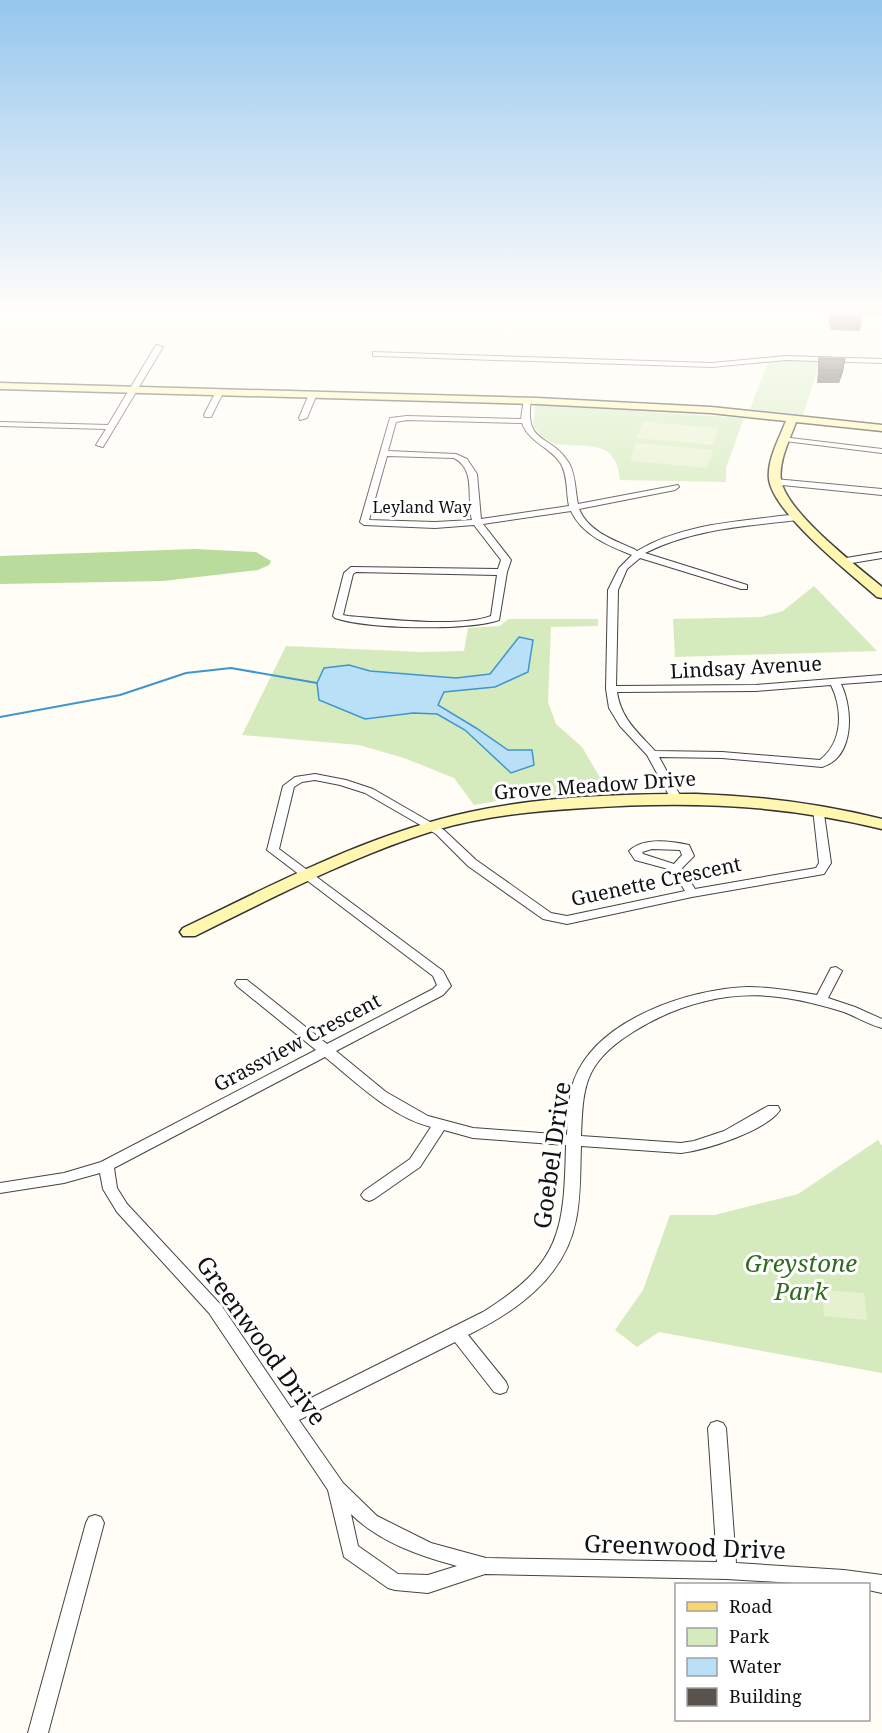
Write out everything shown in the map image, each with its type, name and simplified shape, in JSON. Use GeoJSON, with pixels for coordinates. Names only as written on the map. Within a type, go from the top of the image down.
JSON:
{"type":"FeatureCollection","features":[{"type":"Feature","properties":{"kind":"street"},"geometry":{"type":"LineString","coordinates":[[100,445],[132,391]]}},
{"type":"Feature","properties":{"kind":"street"},"geometry":{"type":"LineString","coordinates":[[158,391],[526,400],[666,407],[882,428]]}},
{"type":"Feature","properties":{"kind":"street"},"geometry":{"type":"LineString","coordinates":[[208,415],[219,393]]}},
{"type":"Feature","properties":{"kind":"street"},"geometry":{"type":"LineString","coordinates":[[303,418],[312,396]]}},
{"type":"Feature","properties":{"kind":"street"},"geometry":{"type":"LineString","coordinates":[[526,400],[523,421],[533,436],[554,451],[567,465],[572,508],[583,525],[597,536],[639,554],[744,587]]}},
{"type":"Feature","properties":{"kind":"street"},"geometry":{"type":"LineString","coordinates":[[792,418],[776,469],[775,482],[783,498],[798,518],[882,594]]}},
{"type":"Feature","properties":{"kind":"street","name":"Leyland Way"},"geometry":{"type":"LineString","coordinates":[[523,421],[395,419],[391,423],[364,522],[435,525],[477,522],[572,508],[675,487]]}},
{"type":"Feature","properties":{"kind":"street"},"geometry":{"type":"LineString","coordinates":[[0,424],[111,427]]}},
{"type":"Feature","properties":{"kind":"street"},"geometry":{"type":"LineString","coordinates":[[785,439],[882,451]]}},
{"type":"Feature","properties":{"kind":"street"},"geometry":{"type":"LineString","coordinates":[[383,453],[446,455],[462,458],[472,470],[477,522],[506,560],[494,620],[416,622],[347,620],[338,616],[349,573],[354,569],[502,572]]}},
{"type":"Feature","properties":{"kind":"street"},"geometry":{"type":"LineString","coordinates":[[775,482],[882,492]]}},
{"type":"Feature","properties":{"kind":"street"},"geometry":{"type":"LineString","coordinates":[[675,797],[652,754],[618,716],[610,689],[613,590],[622,569],[639,554],[677,535],[798,518]]}},
{"type":"Feature","properties":{"kind":"street"},"geometry":{"type":"LineString","coordinates":[[846,561],[882,555]]}},
{"type":"Feature","properties":{"kind":"street","name":"Lindsay Avenue"},"geometry":{"type":"LineString","coordinates":[[610,689],[756,688],[882,678]]}},
{"type":"Feature","properties":{"kind":"street"},"geometry":{"type":"LineString","coordinates":[[652,754],[697,754],[822,764],[831,757],[844,730],[841,693],[834,681]]}},
{"type":"Feature","properties":{"kind":"street","name":"Guenette Crescent"},"geometry":{"type":"LineString","coordinates":[[306,876],[273,850],[289,786],[299,779],[315,777],[342,782],[369,791],[444,836],[477,867],[553,919],[574,919],[609,909],[692,892],[820,871],[825,863],[819,809]]}},
{"type":"Feature","properties":{"kind":"street","name":"Grove Meadow Drive"},"geometry":{"type":"LineString","coordinates":[[189,932],[359,853],[431,827],[520,807],[675,797],[711,798],[819,809],[882,824]]}},
{"type":"Feature","properties":{"kind":"street"},"geometry":{"type":"LineString","coordinates":[[676,868],[692,892]]}},
{"type":"Feature","properties":{"kind":"street","name":"Grassview Crescent"},"geometry":{"type":"LineString","coordinates":[[0,1188],[64,1178],[106,1166],[438,992],[444,986],[438,974],[306,876]]}},
{"type":"Feature","properties":{"kind":"street"},"geometry":{"type":"LineString","coordinates":[[821,1000],[836,971]]}},
{"type":"Feature","properties":{"kind":"street"},"geometry":{"type":"LineString","coordinates":[[242,982],[381,1095],[406,1112],[439,1126],[473,1133],[572,1142],[699,1147],[729,1137],[773,1110]]}},
{"type":"Feature","properties":{"kind":"street","name":"Goebel Drive"},"geometry":{"type":"LineString","coordinates":[[289,1417],[489,1317],[519,1297],[542,1274],[558,1251],[568,1224],[572,1142],[579,1087],[586,1069],[597,1054],[643,1018],[692,999],[730,992],[778,993],[847,1007],[882,1024]]}},
{"type":"Feature","properties":{"kind":"street"},"geometry":{"type":"LineString","coordinates":[[369,1195],[416,1163],[439,1126]]}},
{"type":"Feature","properties":{"kind":"street","name":"Greenwood Drive"},"geometry":{"type":"LineString","coordinates":[[106,1166],[110,1189],[122,1208],[215,1309],[337,1488],[371,1522],[427,1550],[486,1566],[727,1571],[844,1578],[882,1584]]}},
{"type":"Feature","properties":{"kind":"street"},"geometry":{"type":"LineString","coordinates":[[457,1333],[500,1387]]}},
{"type":"Feature","properties":{"kind":"street"},"geometry":{"type":"LineString","coordinates":[[717,1428],[727,1571]]}},
{"type":"Feature","properties":{"kind":"street","name":"Greenwood Drive"},"geometry":{"type":"LineString","coordinates":[[337,1488],[350,1551],[395,1582],[428,1584],[486,1566]]}},
{"type":"Feature","properties":{"kind":"street"},"geometry":{"type":"LineString","coordinates":[[38,1733],[96,1523]]}},
{"type":"Feature","properties":{"kind":"green space"},"geometry":{"type":"Polygon","coordinates":[[[757,391],[811,391],[803,415],[750,409],[757,391]]]}},
{"type":"Feature","properties":{"kind":"green space"},"geometry":{"type":"Polygon","coordinates":[[[535,406],[744,418],[726,468],[726,482],[620,480],[617,466],[606,451],[597,447],[555,444],[533,427],[535,406]]]}},
{"type":"Feature","properties":{"kind":"green space"},"geometry":{"type":"Polygon","coordinates":[[[643,422],[718,428],[713,445],[636,438],[643,422]]]}},
{"type":"Feature","properties":{"kind":"green space"},"geometry":{"type":"Polygon","coordinates":[[[636,443],[713,450],[708,468],[630,461],[636,443]]]}},
{"type":"Feature","properties":{"kind":"green space"},"geometry":{"type":"Polygon","coordinates":[[[194,549],[256,552],[271,561],[269,565],[258,570],[163,581],[0,584],[0,556],[194,549]]]}},
{"type":"Feature","properties":{"kind":"green space"},"geometry":{"type":"Polygon","coordinates":[[[814,586],[877,651],[675,657],[673,619],[761,617],[783,611],[814,586]]]}},
{"type":"Feature","properties":{"kind":"green space"},"geometry":{"type":"Polygon","coordinates":[[[508,619],[598,619],[598,626],[551,627],[548,702],[556,724],[582,747],[608,791],[519,797],[474,805],[454,778],[404,758],[359,745],[242,735],[286,646],[421,652],[464,651],[468,628],[500,626],[508,619]]]}},
{"type":"Feature","properties":{"kind":"green space","name":"Greystone Park"},"geometry":{"type":"Polygon","coordinates":[[[878,1140],[882,1146],[882,1373],[659,1332],[637,1347],[615,1330],[643,1290],[670,1215],[715,1215],[798,1194],[878,1140]]]}},
{"type":"Feature","properties":{"kind":"green space"},"geometry":{"type":"Polygon","coordinates":[[[822,1290],[864,1293],[867,1320],[824,1316],[822,1290]]]}},
{"type":"Feature","properties":{"kind":"water"},"geometry":{"type":"Polygon","coordinates":[[[519,637],[533,640],[528,672],[495,687],[444,692],[438,705],[508,750],[532,750],[534,765],[511,773],[465,730],[437,714],[413,713],[365,719],[319,700],[317,683],[324,668],[349,665],[370,671],[456,678],[490,674],[519,637]]]}},
{"type":"Feature","properties":{"kind":"waterway"},"geometry":{"type":"LineString","coordinates":[[0,717],[120,695],[186,673],[231,668],[317,683]]}}]}
